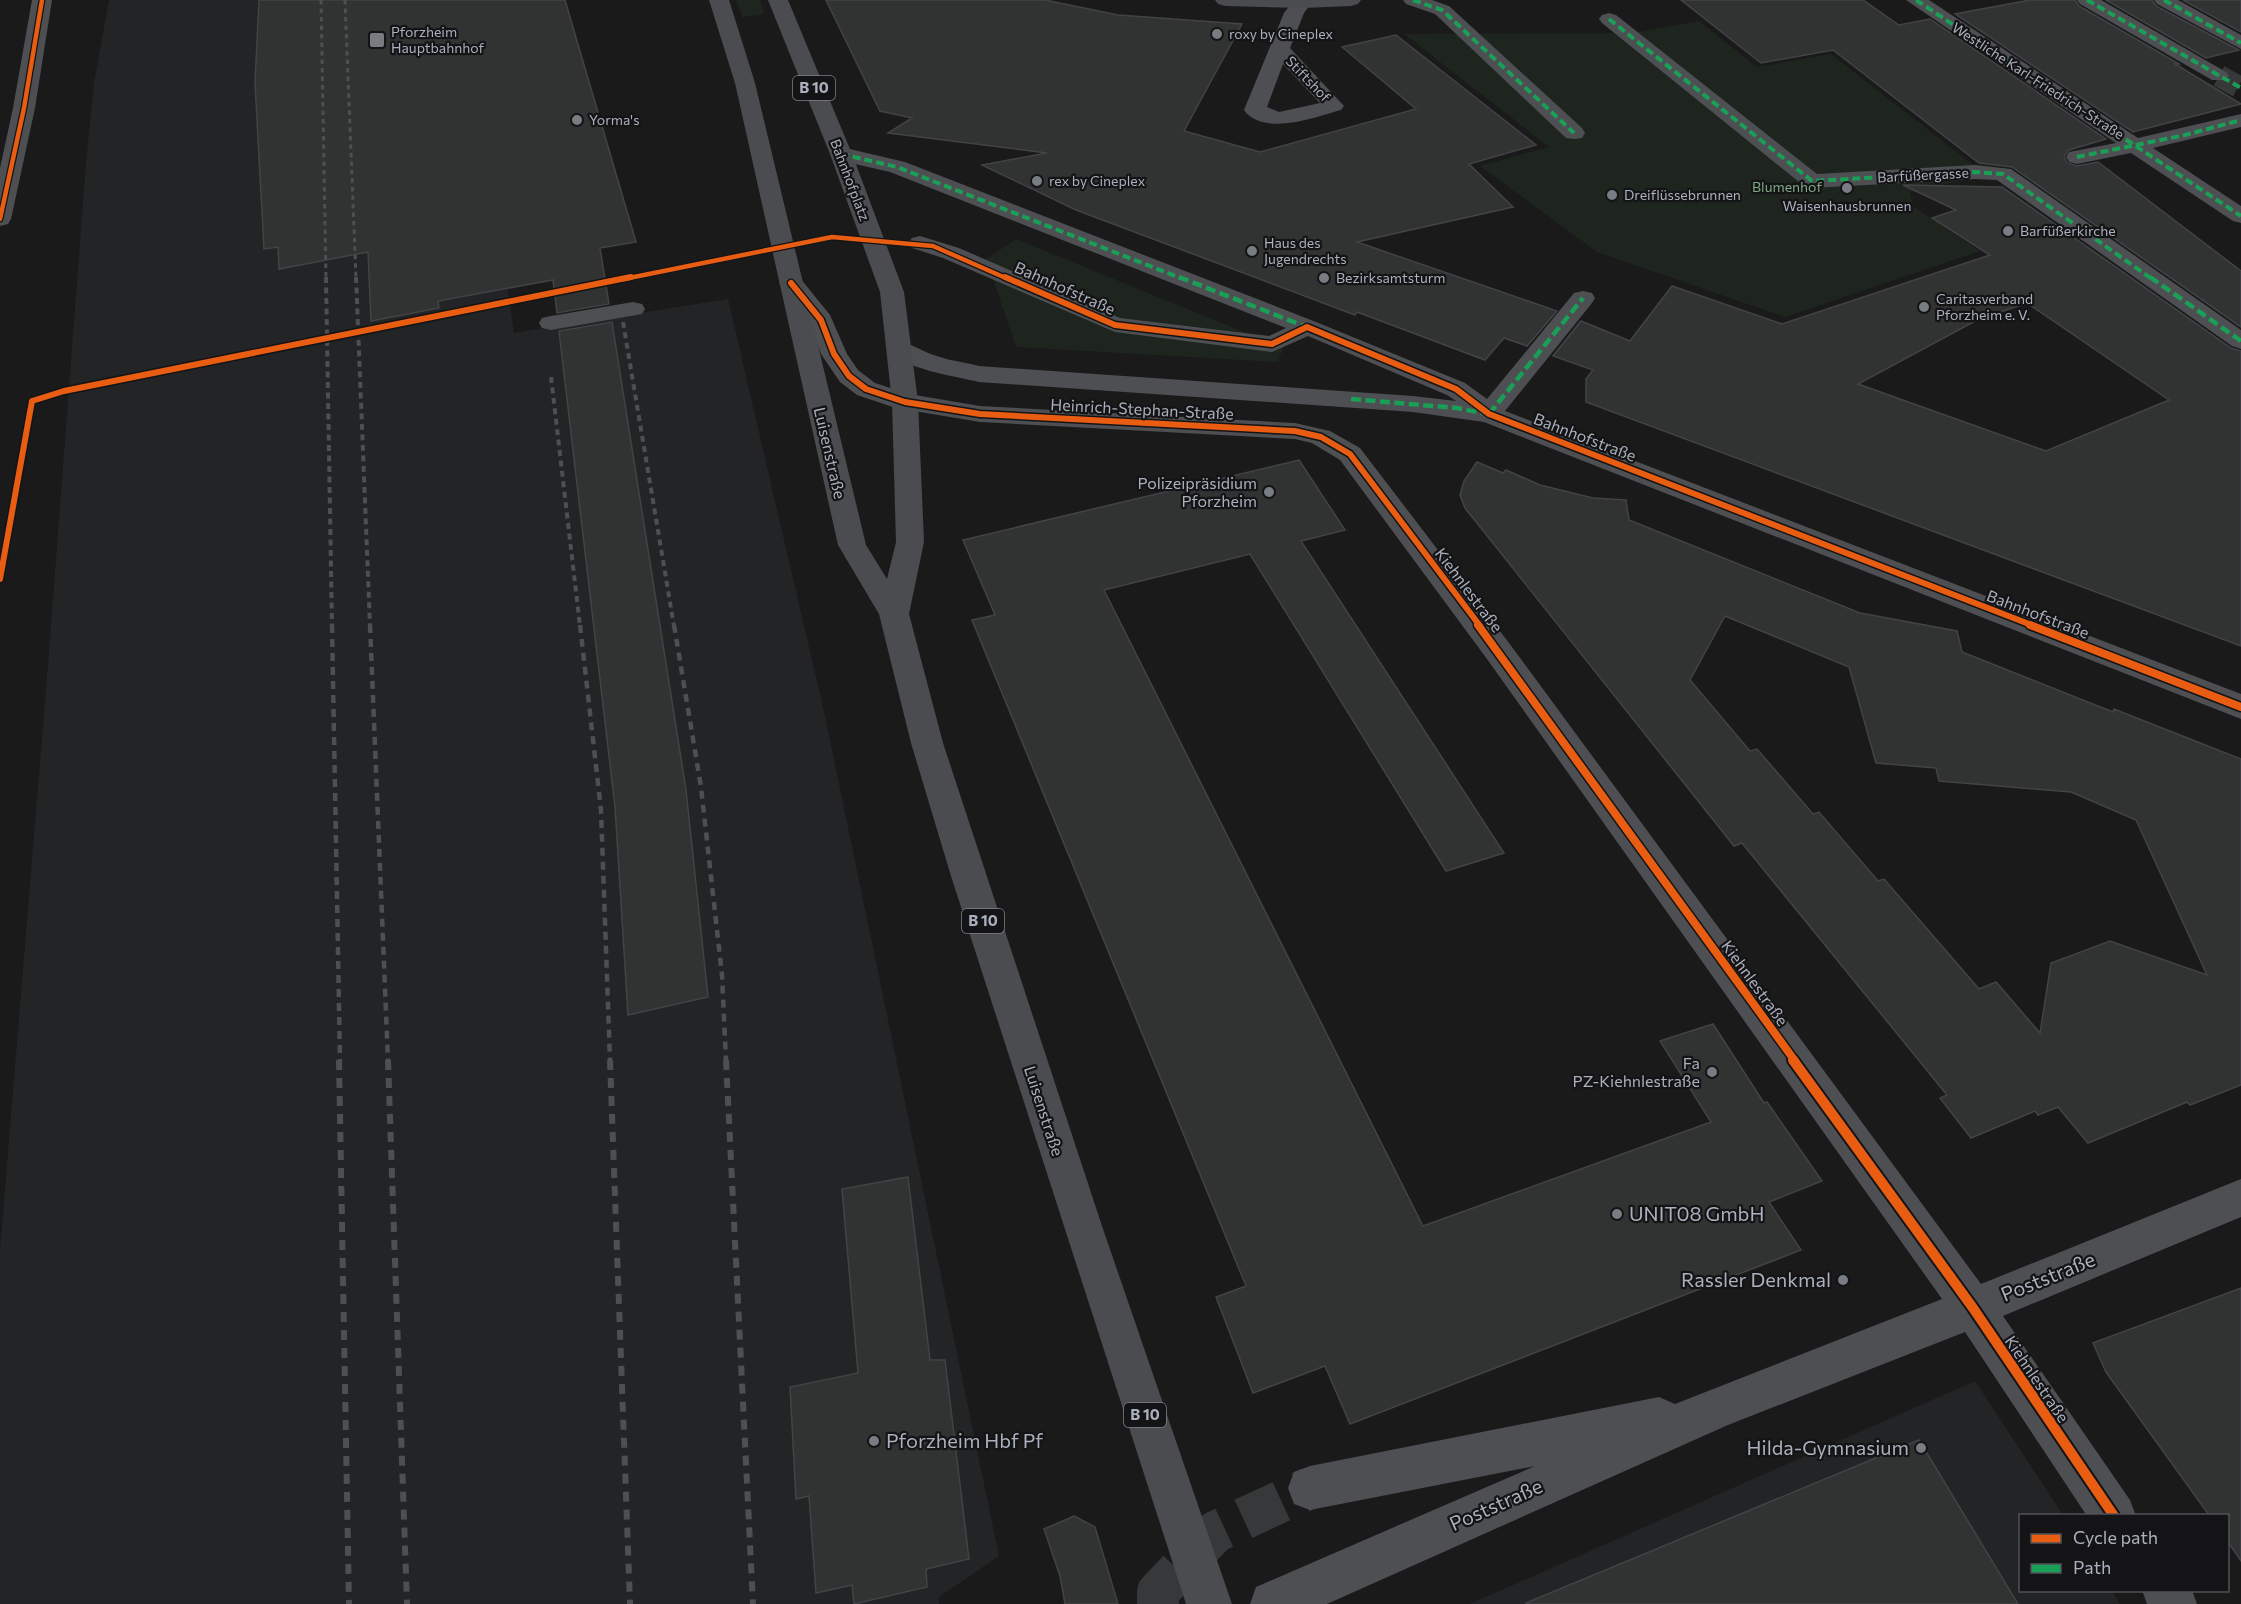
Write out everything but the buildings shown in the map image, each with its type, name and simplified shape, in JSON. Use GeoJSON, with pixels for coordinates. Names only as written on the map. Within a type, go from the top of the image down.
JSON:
{"type":"FeatureCollection","features":[{"type":"Feature","properties":{"kind":"main road","name":"B 10"},"geometry":{"type":"LineString","coordinates":[[719,0],[745,83],[791,283]]}},
{"type":"Feature","properties":{"kind":"main road","name":"Bahnhofplatz"},"geometry":{"type":"LineString","coordinates":[[778,0],[841,154],[892,292],[905,402]]}},
{"type":"Feature","properties":{"kind":"main road"},"geometry":{"type":"LineString","coordinates":[[1225,0],[1302,2],[1351,0]]}},
{"type":"Feature","properties":{"kind":"main road","name":"Luisenstraße"},"geometry":{"type":"LineString","coordinates":[[791,283],[852,545],[894,614],[927,742],[968,876],[1078,1215],[1209,1604]]}},
{"type":"Feature","properties":{"kind":"main road","name":"Luisenstraße"},"geometry":{"type":"LineString","coordinates":[[894,614],[910,542],[905,402]]}},
{"type":"Feature","properties":{"kind":"street"},"geometry":{"type":"LineString","coordinates":[[0,219],[24,108],[42,0]]}},
{"type":"Feature","properties":{"kind":"street"},"geometry":{"type":"LineString","coordinates":[[1413,0],[1442,10],[1574,133]]}},
{"type":"Feature","properties":{"kind":"street","name":"Westliche Karl-Friedrich-Straße"},"geometry":{"type":"LineString","coordinates":[[1916,0],[2241,216]]}},
{"type":"Feature","properties":{"kind":"street"},"geometry":{"type":"LineString","coordinates":[[2087,0],[2219,76]]}},
{"type":"Feature","properties":{"kind":"street"},"geometry":{"type":"LineString","coordinates":[[2164,0],[2241,43]]}},
{"type":"Feature","properties":{"kind":"street","name":"Stiftshof"},"geometry":{"type":"LineString","coordinates":[[1280,49],[1294,13],[1302,2]]}},
{"type":"Feature","properties":{"kind":"street","name":"Barfüßergasse"},"geometry":{"type":"LineString","coordinates":[[1609,19],[1812,181],[1975,172],[2003,174],[2241,341]]}},
{"type":"Feature","properties":{"kind":"street"},"geometry":{"type":"LineString","coordinates":[[2134,144],[2185,135],[2241,120]]}},
{"type":"Feature","properties":{"kind":"street","name":"Westliche Karl-Friedrich-Straße"},"geometry":{"type":"LineString","coordinates":[[2077,157],[2134,144]]}},
{"type":"Feature","properties":{"kind":"street","name":"Bahnhofstraße"},"geometry":{"type":"LineString","coordinates":[[841,154],[897,168],[1307,327],[1456,389],[1489,414]]}},
{"type":"Feature","properties":{"kind":"street","name":"Bahnhofstraße"},"geometry":{"type":"LineString","coordinates":[[920,243],[951,253],[1115,325],[1272,344],[1307,327]]}},
{"type":"Feature","properties":{"kind":"street"},"geometry":{"type":"LineString","coordinates":[[791,283],[821,320],[834,354],[849,376],[866,390],[905,402]]}},
{"type":"Feature","properties":{"kind":"street"},"geometry":{"type":"LineString","coordinates":[[1489,414],[1583,298]]}},
{"type":"Feature","properties":{"kind":"street"},"geometry":{"type":"LineString","coordinates":[[551,323],[633,309]]}},
{"type":"Feature","properties":{"kind":"street","name":"Bahnhofstraße"},"geometry":{"type":"LineString","coordinates":[[899,348],[923,360],[979,374],[1351,399],[1457,408],[1489,414],[2241,707]]}},
{"type":"Feature","properties":{"kind":"street","name":"Bahnhofstraße"},"geometry":{"type":"LineString","coordinates":[[905,402],[929,385],[979,374]]}},
{"type":"Feature","properties":{"kind":"street"},"geometry":{"type":"LineString","coordinates":[[1295,431],[1351,399]]}},
{"type":"Feature","properties":{"kind":"street","name":"Heinrich-Stephan-Straße"},"geometry":{"type":"LineString","coordinates":[[905,402],[980,414],[1295,431],[1321,437],[1350,454],[1362,476]]}},
{"type":"Feature","properties":{"kind":"street","name":"Kiehnlestraße"},"geometry":{"type":"LineString","coordinates":[[1362,476],[1484,655],[1973,1308],[2113,1514]]}},
{"type":"Feature","properties":{"kind":"street","name":"Poststraße"},"geometry":{"type":"LineString","coordinates":[[1273,1604],[1719,1407],[1973,1308],[2241,1198]]}},
{"type":"Feature","properties":{"kind":"street","name":"Poststraße"},"geometry":{"type":"LineString","coordinates":[[1310,1488],[1719,1407]]}},
{"type":"Feature","properties":{"kind":"shaded area"},"geometry":{"type":"Polygon","coordinates":[[[109,0],[465,0],[514,333],[728,299],[825,716],[999,1556],[939,1597],[939,1604],[0,1604],[0,1250],[86,163],[94,83],[109,0]]]}},
{"type":"Feature","properties":{"kind":"shaded area","name":"Hilda-Gymnasium"},"geometry":{"type":"Polygon","coordinates":[[[1975,1381],[2062,1514],[2019,1514],[2019,1592],[2113,1592],[2120,1604],[1470,1604],[1975,1381]]]}},
{"type":"Feature","properties":{"kind":"green space"},"geometry":{"type":"Polygon","coordinates":[[[736,0],[760,0],[764,14],[742,17],[736,0]]]}},
{"type":"Feature","properties":{"kind":"green space","name":"Blumenhof"},"geometry":{"type":"Polygon","coordinates":[[[1699,21],[1757,67],[1831,54],[1986,175],[1910,192],[1913,206],[1980,251],[1785,317],[1597,252],[1480,166],[1549,147],[1404,34],[1634,33],[1699,21]]]}},
{"type":"Feature","properties":{"kind":"green space"},"geometry":{"type":"Polygon","coordinates":[[[1016,239],[1283,348],[1278,362],[1016,347],[986,259],[1016,239]]]}},
{"type":"Feature","properties":{"kind":"tunnel"},"geometry":{"type":"LineString","coordinates":[[2219,76],[2241,88]]}},
{"type":"Feature","properties":{"kind":"tunnel"},"geometry":{"type":"LineString","coordinates":[[1158,1604],[1158,1592],[1215,1532],[1310,1488]]}},
{"type":"Feature","properties":{"kind":"railway"},"geometry":{"type":"LineString","coordinates":[[321,0],[326,279]]}},
{"type":"Feature","properties":{"kind":"railway"},"geometry":{"type":"LineString","coordinates":[[345,0],[356,279]]}},
{"type":"Feature","properties":{"kind":"railway"},"geometry":{"type":"LineString","coordinates":[[326,277],[332,626]]}},
{"type":"Feature","properties":{"kind":"railway"},"geometry":{"type":"LineString","coordinates":[[356,277],[370,626]]}},
{"type":"Feature","properties":{"kind":"railway"},"geometry":{"type":"LineString","coordinates":[[623,322],[674,626]]}},
{"type":"Feature","properties":{"kind":"railway"},"geometry":{"type":"LineString","coordinates":[[551,377],[580,626]]}},
{"type":"Feature","properties":{"kind":"railway"},"geometry":{"type":"LineString","coordinates":[[332,625],[340,1061]]}},
{"type":"Feature","properties":{"kind":"railway"},"geometry":{"type":"LineString","coordinates":[[370,625],[388,1061]]}},
{"type":"Feature","properties":{"kind":"railway"},"geometry":{"type":"LineString","coordinates":[[580,625],[601,810],[610,1061]]}},
{"type":"Feature","properties":{"kind":"railway"},"geometry":{"type":"LineString","coordinates":[[674,625],[701,787],[722,975],[726,1061]]}},
{"type":"Feature","properties":{"kind":"railway"},"geometry":{"type":"LineString","coordinates":[[339,1060],[349,1604]]}},
{"type":"Feature","properties":{"kind":"railway"},"geometry":{"type":"LineString","coordinates":[[388,1060],[407,1604]]}},
{"type":"Feature","properties":{"kind":"railway"},"geometry":{"type":"LineString","coordinates":[[610,1060],[630,1604]]}},
{"type":"Feature","properties":{"kind":"railway"},"geometry":{"type":"LineString","coordinates":[[726,1060],[753,1604]]}},
{"type":"Feature","properties":{"kind":"marked path"},"geometry":{"type":"LineString","coordinates":[[1413,0],[1442,10],[1574,133]]}},
{"type":"Feature","properties":{"kind":"marked path"},"geometry":{"type":"LineString","coordinates":[[1916,0],[2241,216]]}},
{"type":"Feature","properties":{"kind":"marked path"},"geometry":{"type":"LineString","coordinates":[[2087,0],[2241,88]]}},
{"type":"Feature","properties":{"kind":"marked path"},"geometry":{"type":"LineString","coordinates":[[2164,0],[2241,43]]}},
{"type":"Feature","properties":{"kind":"marked path"},"geometry":{"type":"LineString","coordinates":[[1609,19],[1812,181],[1975,172],[2003,174],[2241,341]]}},
{"type":"Feature","properties":{"kind":"marked path"},"geometry":{"type":"LineString","coordinates":[[2077,157],[2185,135],[2241,120]]}},
{"type":"Feature","properties":{"kind":"marked path"},"geometry":{"type":"LineString","coordinates":[[841,154],[897,167],[1309,328]]}},
{"type":"Feature","properties":{"kind":"marked path"},"geometry":{"type":"LineString","coordinates":[[1489,414],[1583,298]]}},
{"type":"Feature","properties":{"kind":"marked path"},"geometry":{"type":"LineString","coordinates":[[1351,399],[1457,408],[1482,413]]}},
{"type":"Feature","properties":{"kind":"cycle path"},"geometry":{"type":"LineString","coordinates":[[0,219],[24,108],[42,0]]}},
{"type":"Feature","properties":{"kind":"cycle path"},"geometry":{"type":"LineString","coordinates":[[0,579],[32,401],[64,391],[832,237],[933,246],[1115,325],[1272,344],[1307,327],[1456,389],[1489,414],[2241,707]]}},
{"type":"Feature","properties":{"kind":"cycle path"},"geometry":{"type":"LineString","coordinates":[[791,283],[821,320],[834,354],[849,376],[866,389],[905,402],[980,414],[1295,431],[1321,437],[1350,454],[1498,651],[1973,1308],[2113,1514]]}},
{"type":"Feature","properties":{"kind":"place","name":"roxy by Cineplex"},"geometry":{"type":"Point","coordinates":[1217,34]}},
{"type":"Feature","properties":{"kind":"place","name":"Pforzheim Hauptbahnhof"},"geometry":{"type":"Point","coordinates":[377,40]}},
{"type":"Feature","properties":{"kind":"place","name":"Yorma's"},"geometry":{"type":"Point","coordinates":[577,120]}},
{"type":"Feature","properties":{"kind":"place","name":"rex by Cineplex"},"geometry":{"type":"Point","coordinates":[1037,181]}},
{"type":"Feature","properties":{"kind":"place","name":"Waisenhausbrunnen"},"geometry":{"type":"Point","coordinates":[1847,188]}},
{"type":"Feature","properties":{"kind":"place","name":"Dreiflüssebrunnen"},"geometry":{"type":"Point","coordinates":[1612,195]}},
{"type":"Feature","properties":{"kind":"place","name":"Barfüßerkirche"},"geometry":{"type":"Point","coordinates":[2008,231]}},
{"type":"Feature","properties":{"kind":"place","name":"Haus des Jugendrechts"},"geometry":{"type":"Point","coordinates":[1252,251]}},
{"type":"Feature","properties":{"kind":"place","name":"Bezirksamtsturm"},"geometry":{"type":"Point","coordinates":[1324,278]}},
{"type":"Feature","properties":{"kind":"place","name":"Caritasverband Pforzheim e. V."},"geometry":{"type":"Point","coordinates":[1924,307]}},
{"type":"Feature","properties":{"kind":"place","name":"Polizeipräsidium Pforzheim"},"geometry":{"type":"Point","coordinates":[1269,492]}},
{"type":"Feature","properties":{"kind":"place","name":"Fa PZ-Kiehnlestraße"},"geometry":{"type":"Point","coordinates":[1712,1072]}},
{"type":"Feature","properties":{"kind":"place","name":"UNIT08 GmbH"},"geometry":{"type":"Point","coordinates":[1617,1214]}},
{"type":"Feature","properties":{"kind":"place","name":"Rassler Denkmal"},"geometry":{"type":"Point","coordinates":[1843,1280]}},
{"type":"Feature","properties":{"kind":"place","name":"Pforzheim Hbf Pf"},"geometry":{"type":"Point","coordinates":[874,1441]}},
{"type":"Feature","properties":{"kind":"place","name":"Hilda-Gymnasium"},"geometry":{"type":"Point","coordinates":[1921,1448]}}]}
